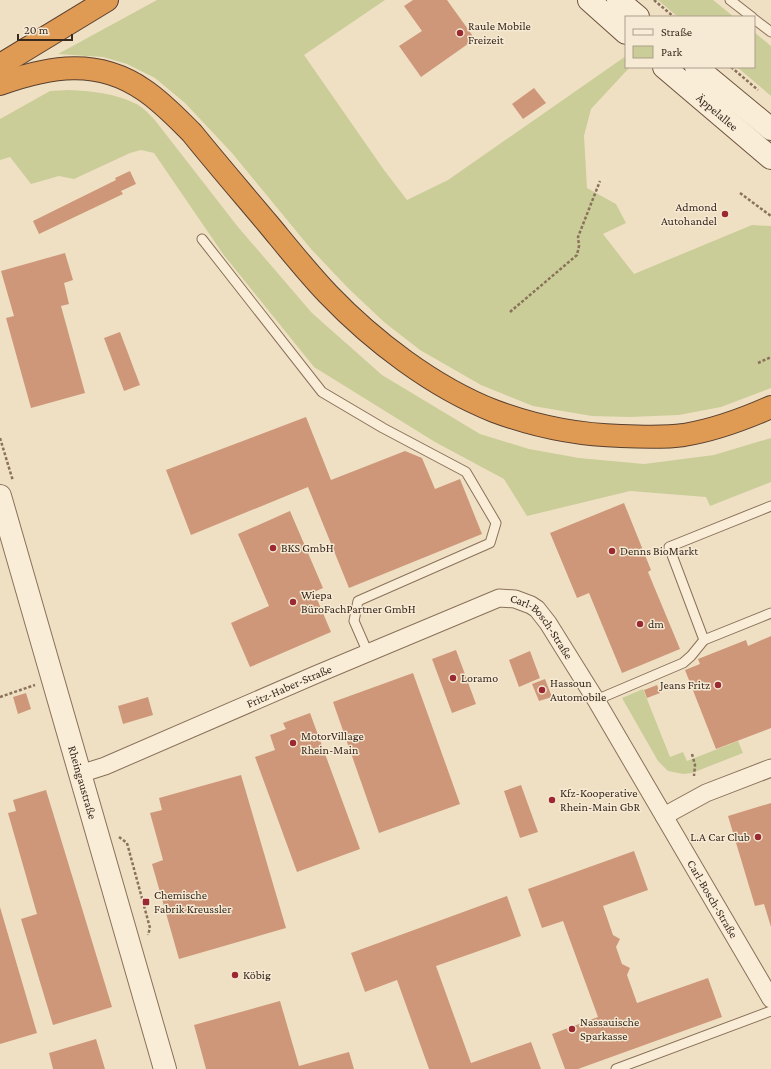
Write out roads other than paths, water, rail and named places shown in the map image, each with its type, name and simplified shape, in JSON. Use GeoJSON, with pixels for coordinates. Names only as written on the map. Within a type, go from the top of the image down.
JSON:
{"type":"FeatureCollection","features":[{"type":"Feature","properties":{"kind":"highway"},"geometry":{"type":"LineString","coordinates":[[0,65],[107,0]]}},
{"type":"Feature","properties":{"kind":"highway"},"geometry":{"type":"LineString","coordinates":[[0,84],[30,74],[75,68],[92,69],[110,74],[127,80],[144,90],[174,115],[192,133],[300,263],[328,295],[359,324],[394,352],[428,376],[461,395],[494,411],[538,425],[578,433],[645,437],[684,435],[720,426],[753,415],[771,407]]}},
{"type":"Feature","properties":{"kind":"street"},"geometry":{"type":"LineString","coordinates":[[589,0],[625,32]]}},
{"type":"Feature","properties":{"kind":"street"},"geometry":{"type":"LineString","coordinates":[[618,0],[637,16]]}},
{"type":"Feature","properties":{"kind":"street","name":"Äppelallee"},"geometry":{"type":"LineString","coordinates":[[665,68],[771,158]]}},
{"type":"Feature","properties":{"kind":"street","name":"Äppelallee"},"geometry":{"type":"LineString","coordinates":[[697,68],[771,129]]}},
{"type":"Feature","properties":{"kind":"street","name":"Rheingaustraße"},"geometry":{"type":"LineString","coordinates":[[0,496],[164,1069]]}},
{"type":"Feature","properties":{"kind":"street","name":"Fritz-Haber-Straße"},"geometry":{"type":"LineString","coordinates":[[80,774],[105,766],[499,598]]}},
{"type":"Feature","properties":{"kind":"street","name":"Carl-Bosch-Straße"},"geometry":{"type":"LineString","coordinates":[[499,598],[509,598],[523,601],[537,609],[542,614],[596,700],[771,999]]}},
{"type":"Feature","properties":{"kind":"street"},"geometry":{"type":"LineString","coordinates":[[664,816],[706,793],[771,768]]}},
{"type":"Feature","properties":{"kind":"lane"},"geometry":{"type":"LineString","coordinates":[[730,0],[750,16]]}},
{"type":"Feature","properties":{"kind":"lane"},"geometry":{"type":"LineString","coordinates":[[755,20],[771,32]]}},
{"type":"Feature","properties":{"kind":"lane"},"geometry":{"type":"LineString","coordinates":[[202,239],[322,392],[383,428],[466,472],[496,523],[490,543],[358,601],[354,621],[368,653]]}},
{"type":"Feature","properties":{"kind":"lane"},"geometry":{"type":"LineString","coordinates":[[704,640],[669,547],[771,506]]}},
{"type":"Feature","properties":{"kind":"lane"},"geometry":{"type":"LineString","coordinates":[[596,700],[683,663],[704,640],[771,613]]}},
{"type":"Feature","properties":{"kind":"lane"},"geometry":{"type":"LineString","coordinates":[[616,1069],[771,1011]]}},
{"type":"Feature","properties":{"kind":"place","name":"Raule Mobile Freizeit"},"geometry":{"type":"Point","coordinates":[460,33]}},
{"type":"Feature","properties":{"kind":"place","name":"Admond Autohandel"},"geometry":{"type":"Point","coordinates":[725,214]}},
{"type":"Feature","properties":{"kind":"place","name":"BKS GmbH"},"geometry":{"type":"Point","coordinates":[273,548]}},
{"type":"Feature","properties":{"kind":"place","name":"Denns BioMarkt"},"geometry":{"type":"Point","coordinates":[612,551]}},
{"type":"Feature","properties":{"kind":"place","name":"Wiepa BüroFachPartner GmbH"},"geometry":{"type":"Point","coordinates":[293,602]}},
{"type":"Feature","properties":{"kind":"place","name":"dm"},"geometry":{"type":"Point","coordinates":[640,624]}},
{"type":"Feature","properties":{"kind":"place","name":"Loramo"},"geometry":{"type":"Point","coordinates":[453,678]}},
{"type":"Feature","properties":{"kind":"place","name":"Jeans Fritz"},"geometry":{"type":"Point","coordinates":[718,685]}},
{"type":"Feature","properties":{"kind":"place","name":"Hassoun Automobile"},"geometry":{"type":"Point","coordinates":[542,690]}},
{"type":"Feature","properties":{"kind":"place","name":"MotorVillage Rhein-Main"},"geometry":{"type":"Point","coordinates":[293,743]}},
{"type":"Feature","properties":{"kind":"place","name":"Kfz-Kooperative Rhein-Main GbR"},"geometry":{"type":"Point","coordinates":[552,800]}},
{"type":"Feature","properties":{"kind":"place","name":"L.A Car Club"},"geometry":{"type":"Point","coordinates":[758,837]}},
{"type":"Feature","properties":{"kind":"place","name":"Chemische Fabrik Kreussler"},"geometry":{"type":"Point","coordinates":[146,902]}},
{"type":"Feature","properties":{"kind":"place","name":"Köbig"},"geometry":{"type":"Point","coordinates":[235,975]}},
{"type":"Feature","properties":{"kind":"place","name":"Nassauische Sparkasse"},"geometry":{"type":"Point","coordinates":[572,1029]}}]}
